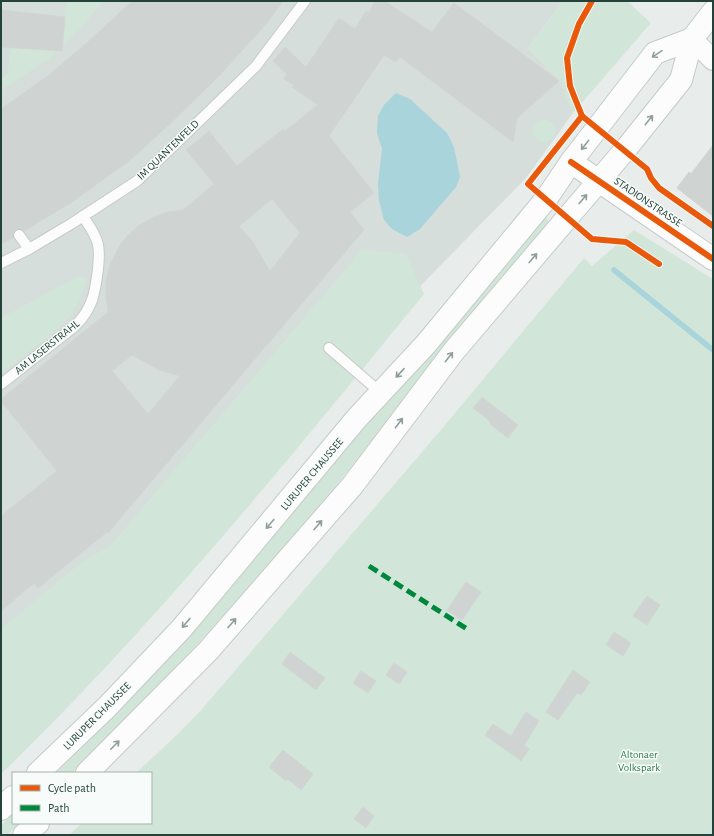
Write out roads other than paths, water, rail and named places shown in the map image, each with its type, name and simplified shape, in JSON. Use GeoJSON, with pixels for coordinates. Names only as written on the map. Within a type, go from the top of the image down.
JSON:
{"type":"FeatureCollection","features":[{"type":"Feature","properties":{"kind":"main road"},"geometry":{"type":"LineString","coordinates":[[88,772],[208,651],[352,486],[454,351],[625,150],[681,80],[692,39],[713,12]]}},
{"type":"Feature","properties":{"kind":"main road","name":"LURUPER CHAUSSEE"},"geometry":{"type":"LineString","coordinates":[[39,772],[108,707],[182,628],[357,418],[426,344],[546,199],[572,162],[655,53],[692,39]]}},
{"type":"Feature","properties":{"kind":"main road","name":"STADIONSTRASSE"},"geometry":{"type":"LineString","coordinates":[[572,162],[713,259]]}},
{"type":"Feature","properties":{"kind":"main road"},"geometry":{"type":"LineString","coordinates":[[1,809],[12,798]]}},
{"type":"Feature","properties":{"kind":"main road"},"geometry":{"type":"LineString","coordinates":[[24,835],[37,824]]}},
{"type":"Feature","properties":{"kind":"street"},"geometry":{"type":"LineString","coordinates":[[692,39],[713,60]]}},
{"type":"Feature","properties":{"kind":"lane","name":"IM QUANTENFELD"},"geometry":{"type":"LineString","coordinates":[[1,263],[29,249],[137,181],[256,66],[305,1]]}},
{"type":"Feature","properties":{"kind":"lane","name":"AM LASERSTRAHL"},"geometry":{"type":"LineString","coordinates":[[1,384],[75,326],[90,307],[97,282],[99,249],[97,240],[83,216]]}},
{"type":"Feature","properties":{"kind":"lane"},"geometry":{"type":"LineString","coordinates":[[19,234],[29,249]]}},
{"type":"Feature","properties":{"kind":"lane"},"geometry":{"type":"LineString","coordinates":[[329,348],[381,393]]}},
{"type":"Feature","properties":{"kind":"water"},"geometry":{"type":"Polygon","coordinates":[[[396,93],[410,99],[447,133],[454,147],[460,177],[456,187],[420,229],[407,237],[392,229],[384,220],[379,201],[378,184],[382,149],[377,133],[378,116],[384,105],[396,93]]]}},
{"type":"Feature","properties":{"kind":"waterway"},"geometry":{"type":"LineString","coordinates":[[614,270],[713,350]]}},
{"type":"Feature","properties":{"kind":"park label","name":"Altonaer Volkspark"},"geometry":{"type":"Point","coordinates":[639,760]}}]}
